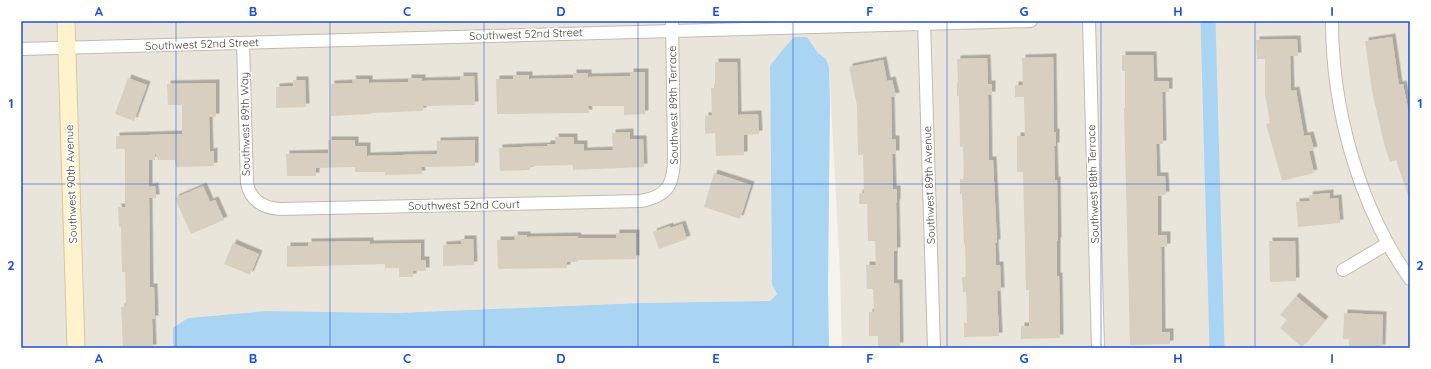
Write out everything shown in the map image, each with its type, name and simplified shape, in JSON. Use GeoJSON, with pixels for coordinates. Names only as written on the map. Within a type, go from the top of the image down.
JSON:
{"type":"FeatureCollection","features":[{"type":"Feature","properties":{"kind":"street","name":"Southwest 90th Avenue"},"geometry":{"type":"LineString","coordinates":[[66,21],[76,348]]}},
{"type":"Feature","properties":{"kind":"street","name":"Southwest 52nd Street"},"geometry":{"type":"LineString","coordinates":[[21,49],[672,26],[784,28],[924,22],[1031,21]]}},
{"type":"Feature","properties":{"kind":"street","name":"Southwest 88th Terrace"},"geometry":{"type":"LineString","coordinates":[[1089,21],[1098,348]]}},
{"type":"Feature","properties":{"kind":"street"},"geometry":{"type":"LineString","coordinates":[[1332,21],[1332,40],[1336,81],[1347,141],[1361,183],[1387,244],[1410,279]]}},
{"type":"Feature","properties":{"kind":"street","name":"Southwest 89th Avenue"},"geometry":{"type":"LineString","coordinates":[[924,22],[934,348]]}},
{"type":"Feature","properties":{"kind":"street","name":"Southwest 89th Terrace"},"geometry":{"type":"LineString","coordinates":[[668,187],[674,175],[672,26]]}},
{"type":"Feature","properties":{"kind":"street","name":"Southwest 89th Way"},"geometry":{"type":"LineString","coordinates":[[243,42],[247,183],[250,194],[256,202]]}},
{"type":"Feature","properties":{"kind":"street","name":"Southwest 52nd Court"},"geometry":{"type":"LineString","coordinates":[[256,202],[268,208],[280,210],[641,201],[659,196],[668,187]]}},
{"type":"Feature","properties":{"kind":"street"},"geometry":{"type":"LineString","coordinates":[[1343,270],[1387,244]]}},
{"type":"Feature","properties":{"kind":"shaded area"},"geometry":{"type":"Polygon","coordinates":[[[21,21],[1410,21],[1410,348],[842,348],[840,272],[829,67],[770,66],[772,285],[777,294],[770,301],[640,303],[396,313],[266,311],[188,318],[174,328],[173,348],[21,348],[21,21]]]}},
{"type":"Feature","properties":{"kind":"water"},"geometry":{"type":"Polygon","coordinates":[[[794,37],[807,37],[818,53],[826,59],[829,67],[829,348],[173,348],[173,328],[188,318],[266,311],[396,313],[640,303],[770,301],[777,294],[772,285],[770,66],[794,37]]]}},
{"type":"Feature","properties":{"kind":"building"},"geometry":{"type":"Polygon","coordinates":[[[1392,37],[1399,85],[1403,84],[1410,118],[1410,195],[1408,195],[1396,160],[1390,162],[1384,144],[1372,91],[1365,41],[1392,37]]]}},
{"type":"Feature","properties":{"kind":"building"},"geometry":{"type":"Polygon","coordinates":[[[1297,39],[1298,56],[1290,56],[1291,91],[1296,90],[1304,136],[1310,135],[1314,150],[1309,151],[1314,173],[1282,181],[1266,124],[1270,123],[1265,95],[1265,59],[1257,59],[1256,40],[1297,39]]]}},
{"type":"Feature","properties":{"kind":"building"},"geometry":{"type":"Polygon","coordinates":[[[1122,55],[1153,55],[1154,81],[1169,81],[1169,92],[1162,92],[1163,144],[1156,144],[1157,176],[1165,176],[1166,195],[1158,196],[1158,235],[1167,235],[1167,247],[1161,247],[1162,332],[1170,332],[1170,344],[1130,345],[1124,108],[1125,71],[1122,71],[1122,55]]]}},
{"type":"Feature","properties":{"kind":"building"},"geometry":{"type":"Polygon","coordinates":[[[1053,57],[1054,132],[1056,132],[1056,146],[1054,146],[1055,180],[1057,180],[1057,276],[1059,276],[1060,338],[1021,339],[1021,326],[1029,326],[1029,290],[1026,290],[1023,172],[1017,172],[1017,136],[1025,136],[1024,97],[1015,97],[1015,85],[1023,85],[1022,58],[1053,57]]]}},
{"type":"Feature","properties":{"kind":"building"},"geometry":{"type":"Polygon","coordinates":[[[987,58],[988,84],[992,84],[992,95],[988,95],[989,160],[993,160],[997,243],[995,243],[996,265],[1000,265],[1001,291],[997,291],[999,336],[964,337],[964,323],[967,323],[966,292],[963,292],[962,277],[966,277],[960,179],[964,179],[963,146],[960,147],[959,96],[957,96],[957,59],[987,58]]]}},
{"type":"Feature","properties":{"kind":"building"},"geometry":{"type":"Polygon","coordinates":[[[883,60],[887,81],[892,80],[896,96],[891,97],[892,139],[896,139],[896,154],[892,154],[893,189],[897,189],[897,251],[894,251],[894,283],[899,283],[900,346],[878,347],[878,336],[869,336],[869,312],[874,312],[873,289],[867,289],[866,265],[876,265],[875,241],[868,241],[867,204],[859,204],[859,193],[864,193],[863,155],[858,155],[857,106],[849,67],[883,60]]]}},
{"type":"Feature","properties":{"kind":"building"},"geometry":{"type":"Polygon","coordinates":[[[715,62],[737,62],[738,115],[758,114],[759,134],[744,135],[744,155],[716,156],[715,133],[705,134],[705,116],[712,115],[711,88],[715,88],[715,62]]]}},
{"type":"Feature","properties":{"kind":"building"},"geometry":{"type":"Polygon","coordinates":[[[630,72],[645,72],[645,114],[624,115],[624,106],[588,106],[589,113],[497,114],[496,79],[513,79],[513,75],[529,75],[529,79],[573,78],[573,73],[588,73],[588,77],[630,76],[630,72]]]}},
{"type":"Feature","properties":{"kind":"building"},"geometry":{"type":"Polygon","coordinates":[[[460,76],[474,76],[475,105],[423,106],[423,111],[331,116],[331,84],[353,83],[352,79],[369,79],[369,83],[408,82],[408,78],[422,78],[422,81],[460,80],[460,76]]]}},
{"type":"Feature","properties":{"kind":"building"},"geometry":{"type":"Polygon","coordinates":[[[128,78],[147,85],[134,121],[115,114],[128,78]]]}},
{"type":"Feature","properties":{"kind":"building"},"geometry":{"type":"Polygon","coordinates":[[[293,80],[305,80],[306,107],[276,108],[276,87],[293,86],[293,80]]]}},
{"type":"Feature","properties":{"kind":"building"},"geometry":{"type":"Polygon","coordinates":[[[216,83],[216,117],[209,117],[210,152],[214,151],[214,166],[176,167],[175,160],[158,160],[155,152],[155,160],[149,160],[149,187],[155,186],[156,198],[149,198],[150,287],[154,287],[155,319],[152,319],[153,348],[123,348],[121,307],[126,306],[125,272],[122,272],[121,227],[119,227],[118,207],[125,207],[125,149],[116,149],[116,136],[182,134],[182,105],[168,105],[167,84],[216,83]]]}},
{"type":"Feature","properties":{"kind":"building"},"geometry":{"type":"Polygon","coordinates":[[[630,132],[630,139],[643,139],[644,167],[573,170],[573,165],[530,166],[530,170],[500,171],[499,148],[547,146],[547,144],[556,144],[555,137],[574,137],[574,144],[584,144],[584,151],[613,150],[612,133],[630,132]]]}},
{"type":"Feature","properties":{"kind":"building"},"geometry":{"type":"Polygon","coordinates":[[[328,140],[355,140],[355,146],[367,146],[367,156],[437,154],[437,141],[475,140],[475,166],[421,167],[422,174],[385,175],[385,172],[355,172],[355,167],[316,168],[316,176],[287,176],[286,154],[328,153],[328,140]]]}},
{"type":"Feature","properties":{"kind":"building"},"geometry":{"type":"Polygon","coordinates":[[[714,173],[751,185],[740,219],[704,207],[714,173]]]}},
{"type":"Feature","properties":{"kind":"building"},"geometry":{"type":"Polygon","coordinates":[[[203,186],[210,202],[215,200],[224,220],[191,234],[175,198],[203,186]]]}},
{"type":"Feature","properties":{"kind":"building"},"geometry":{"type":"Polygon","coordinates":[[[1330,193],[1330,199],[1338,198],[1340,223],[1298,227],[1296,202],[1310,201],[1309,195],[1330,193]]]}},
{"type":"Feature","properties":{"kind":"building"},"geometry":{"type":"Polygon","coordinates":[[[682,224],[687,239],[659,249],[653,232],[670,226],[670,228],[682,224]]]}},
{"type":"Feature","properties":{"kind":"building"},"geometry":{"type":"Polygon","coordinates":[[[616,233],[636,233],[636,259],[578,260],[578,262],[567,262],[567,268],[498,269],[497,240],[515,240],[514,235],[527,235],[527,237],[577,236],[578,238],[616,238],[616,233]]]}},
{"type":"Feature","properties":{"kind":"building"},"geometry":{"type":"Polygon","coordinates":[[[461,239],[473,239],[474,265],[443,266],[443,245],[461,244],[461,239]]]}},
{"type":"Feature","properties":{"kind":"building"},"geometry":{"type":"Polygon","coordinates":[[[370,241],[370,244],[421,243],[421,260],[426,260],[426,271],[413,271],[413,277],[399,277],[399,268],[385,268],[385,264],[287,267],[287,246],[308,246],[308,242],[370,241]]]}},
{"type":"Feature","properties":{"kind":"building"},"geometry":{"type":"Polygon","coordinates":[[[1269,241],[1295,241],[1296,281],[1270,282],[1269,241]]]}},
{"type":"Feature","properties":{"kind":"building"},"geometry":{"type":"Polygon","coordinates":[[[233,243],[259,254],[250,275],[224,264],[233,243]]]}},
{"type":"Feature","properties":{"kind":"building"},"geometry":{"type":"Polygon","coordinates":[[[1296,296],[1325,320],[1302,347],[1280,328],[1287,320],[1280,315],[1296,296]]]}},
{"type":"Feature","properties":{"kind":"building"},"geometry":{"type":"Polygon","coordinates":[[[1344,313],[1383,315],[1382,348],[1349,346],[1349,339],[1343,339],[1344,313]]]}},
{"type":"Feature","properties":{"kind":"waterway"},"geometry":{"type":"LineString","coordinates":[[1208,21],[1217,348]]}}]}
